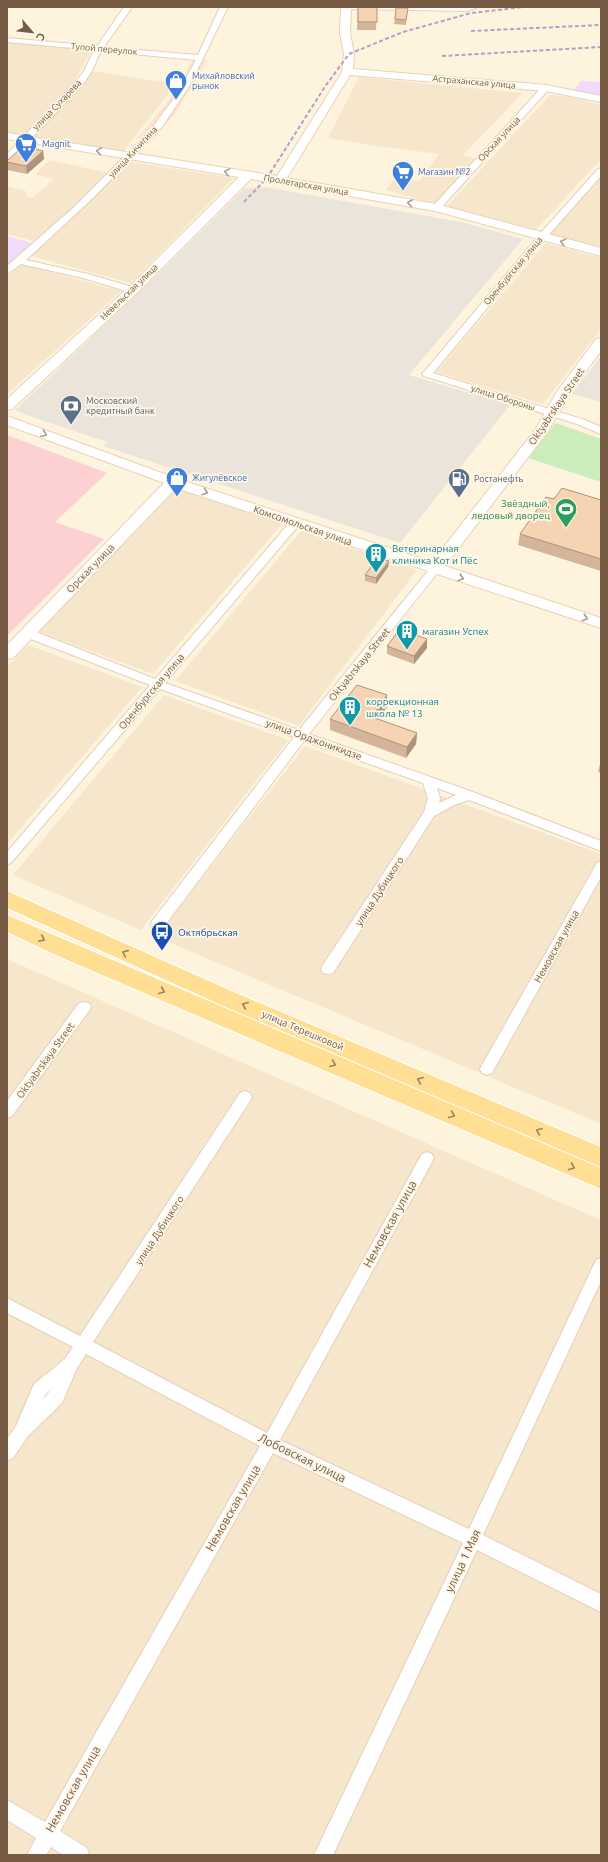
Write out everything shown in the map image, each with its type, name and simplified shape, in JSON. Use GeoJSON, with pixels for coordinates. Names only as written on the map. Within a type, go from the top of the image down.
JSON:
{"type":"FeatureCollection","features":[{"type":"Feature","properties":{"kind":"main road","name":"улица Терешковой"},"geometry":{"type":"LineString","coordinates":[[7,899],[129,955],[601,1157]]}},
{"type":"Feature","properties":{"kind":"main road","name":"улица Терешковой"},"geometry":{"type":"LineString","coordinates":[[7,923],[67,951],[601,1179]]}},
{"type":"Feature","properties":{"kind":"street","name":"улица Сухарева"},"geometry":{"type":"LineString","coordinates":[[7,159],[18,149],[24,139],[80,82],[88,71],[99,48],[128,7]]}},
{"type":"Feature","properties":{"kind":"street","name":"улица Кичигина"},"geometry":{"type":"LineString","coordinates":[[7,271],[75,212],[131,156],[170,111],[188,82],[224,7]]}},
{"type":"Feature","properties":{"kind":"street"},"geometry":{"type":"LineString","coordinates":[[280,180],[347,72],[349,54],[345,33],[346,7],[468,9],[474,7]]}},
{"type":"Feature","properties":{"kind":"street","name":"Тупой переулок"},"geometry":{"type":"LineString","coordinates":[[7,40],[200,58]]}},
{"type":"Feature","properties":{"kind":"street","name":"Астраханская улица"},"geometry":{"type":"LineString","coordinates":[[347,72],[546,88],[601,99]]}},
{"type":"Feature","properties":{"kind":"street","name":"Орская улица"},"geometry":{"type":"LineString","coordinates":[[436,208],[546,88]]}},
{"type":"Feature","properties":{"kind":"street","name":"Пролетарская улица"},"geometry":{"type":"LineString","coordinates":[[7,136],[280,180],[436,208],[601,252]]}},
{"type":"Feature","properties":{"kind":"street","name":"Оренбургская улица"},"geometry":{"type":"LineString","coordinates":[[427,374],[542,237],[601,171]]}},
{"type":"Feature","properties":{"kind":"street","name":"Невельская улица"},"geometry":{"type":"LineString","coordinates":[[7,406],[133,290],[248,175]]}},
{"type":"Feature","properties":{"kind":"street"},"geometry":{"type":"LineString","coordinates":[[20,261],[85,276],[133,290]]}},
{"type":"Feature","properties":{"kind":"street","name":"Oktyabrskaya Street"},"geometry":{"type":"LineString","coordinates":[[157,925],[302,735],[435,569],[541,431],[568,387],[601,342]]}},
{"type":"Feature","properties":{"kind":"street","name":"улица Обороны"},"geometry":{"type":"LineString","coordinates":[[427,374],[581,422],[601,431]]}},
{"type":"Feature","properties":{"kind":"street","name":"Комсомольская улица"},"geometry":{"type":"LineString","coordinates":[[7,420],[173,482],[601,623]]}},
{"type":"Feature","properties":{"kind":"street","name":"Орская улица"},"geometry":{"type":"LineString","coordinates":[[7,654],[173,482]]}},
{"type":"Feature","properties":{"kind":"street","name":"Оренбургская улица"},"geometry":{"type":"LineString","coordinates":[[7,860],[295,523]]}},
{"type":"Feature","properties":{"kind":"street","name":"улица Орджоникидзе"},"geometry":{"type":"LineString","coordinates":[[26,633],[157,684],[428,780],[601,846]]}},
{"type":"Feature","properties":{"kind":"street","name":"улица Дубицкого"},"geometry":{"type":"LineString","coordinates":[[328,970],[430,813],[434,798],[428,780]]}},
{"type":"Feature","properties":{"kind":"street","name":"улица Дубицкого"},"geometry":{"type":"LineString","coordinates":[[430,813],[450,802],[469,795]]}},
{"type":"Feature","properties":{"kind":"street","name":"Немовская улица"},"geometry":{"type":"LineString","coordinates":[[487,1069],[601,866]]}},
{"type":"Feature","properties":{"kind":"street","name":"Oktyabrskaya Street"},"geometry":{"type":"LineString","coordinates":[[7,1112],[84,1007]]}},
{"type":"Feature","properties":{"kind":"street","name":"улица Дубицкого"},"geometry":{"type":"LineString","coordinates":[[7,1453],[22,1431],[40,1389],[71,1363],[83,1346],[245,1097]]}},
{"type":"Feature","properties":{"kind":"street","name":"Немовская улица"},"geometry":{"type":"LineString","coordinates":[[36,1855],[270,1443],[427,1158]]}},
{"type":"Feature","properties":{"kind":"street","name":"улица 1 Мая"},"geometry":{"type":"LineString","coordinates":[[323,1855],[473,1540],[601,1265]]}},
{"type":"Feature","properties":{"kind":"street","name":"Лобовская улица"},"geometry":{"type":"LineString","coordinates":[[7,1306],[270,1443],[601,1603]]}},
{"type":"Feature","properties":{"kind":"street"},"geometry":{"type":"LineString","coordinates":[[7,1809],[80,1855]]}},
{"type":"Feature","properties":{"kind":"shaded area"},"geometry":{"type":"Polygon","coordinates":[[[7,42],[91,51],[71,87],[24,135],[7,132],[7,42]]]}},
{"type":"Feature","properties":{"kind":"shaded area","name":"Михайловский рынок"},"geometry":{"type":"Polygon","coordinates":[[[193,59],[208,60],[176,112],[151,141],[137,138],[177,89],[193,59]]]}},
{"type":"Feature","properties":{"kind":"shaded area"},"geometry":{"type":"Polygon","coordinates":[[[92,71],[176,84],[123,152],[32,136],[92,71]]]}},
{"type":"Feature","properties":{"kind":"shaded area"},"geometry":{"type":"Polygon","coordinates":[[[359,77],[523,93],[463,155],[478,159],[436,204],[386,190],[394,179],[419,181],[439,154],[328,138],[359,77]]]}},
{"type":"Feature","properties":{"kind":"shaded area"},"geometry":{"type":"Polygon","coordinates":[[[581,81],[601,82],[601,96],[574,90],[581,81]]]}},
{"type":"Feature","properties":{"kind":"shaded area"},"geometry":{"type":"Polygon","coordinates":[[[550,95],[567,96],[601,105],[601,159],[536,230],[447,206],[550,95]]]}},
{"type":"Feature","properties":{"kind":"shaded area"},"geometry":{"type":"Polygon","coordinates":[[[50,160],[108,173],[37,242],[7,234],[7,186],[26,191],[26,197],[32,198],[54,179],[35,174],[50,160]]]}},
{"type":"Feature","properties":{"kind":"shaded area"},"geometry":{"type":"Polygon","coordinates":[[[130,162],[234,178],[130,283],[31,256],[130,162]]]}},
{"type":"Feature","properties":{"kind":"shaded area"},"geometry":{"type":"Polygon","coordinates":[[[601,176],[601,247],[550,235],[601,176]]]}},
{"type":"Feature","properties":{"kind":"shaded area"},"geometry":{"type":"Polygon","coordinates":[[[265,187],[461,222],[523,239],[409,375],[510,405],[400,543],[103,446],[107,442],[15,410],[145,287],[245,188],[265,187]]]}},
{"type":"Feature","properties":{"kind":"shaded area"},"geometry":{"type":"Polygon","coordinates":[[[7,236],[34,244],[7,267],[7,236]]]}},
{"type":"Feature","properties":{"kind":"shaded area"},"geometry":{"type":"Polygon","coordinates":[[[546,243],[601,258],[601,329],[543,404],[436,372],[546,243]]]}},
{"type":"Feature","properties":{"kind":"shaded area"},"geometry":{"type":"Polygon","coordinates":[[[22,264],[121,291],[7,394],[7,277],[22,264]]]}},
{"type":"Feature","properties":{"kind":"shaded area"},"geometry":{"type":"Polygon","coordinates":[[[601,356],[601,402],[572,394],[601,356]]]}},
{"type":"Feature","properties":{"kind":"shaded area"},"geometry":{"type":"Polygon","coordinates":[[[7,435],[107,473],[55,522],[104,539],[7,636],[7,435]]]}},
{"type":"Feature","properties":{"kind":"shaded area"},"geometry":{"type":"Polygon","coordinates":[[[174,488],[282,524],[153,674],[39,632],[174,488]]]}},
{"type":"Feature","properties":{"kind":"shaded area"},"geometry":{"type":"Polygon","coordinates":[[[301,531],[417,570],[299,726],[175,681],[301,531]]]}},
{"type":"Feature","properties":{"kind":"shaded area"},"geometry":{"type":"Polygon","coordinates":[[[28,645],[142,687],[7,844],[7,667],[28,645]]]}},
{"type":"Feature","properties":{"kind":"shaded area"},"geometry":{"type":"Polygon","coordinates":[[[164,695],[288,740],[141,930],[13,875],[164,695]]]}},
{"type":"Feature","properties":{"kind":"shaded area"},"geometry":{"type":"Polygon","coordinates":[[[305,746],[601,854],[601,1124],[156,937],[305,746]]]}},
{"type":"Feature","properties":{"kind":"shaded area"},"geometry":{"type":"Polygon","coordinates":[[[7,959],[601,1220],[601,1855],[7,1855],[7,959]]]}},
{"type":"Feature","properties":{"kind":"green space"},"geometry":{"type":"Polygon","coordinates":[[[556,423],[601,439],[601,482],[528,458],[556,423]]]}},
{"type":"Feature","properties":{"kind":"building"},"geometry":{"type":"Polygon","coordinates":[[[358,7],[377,7],[377,22],[358,22],[358,7]]]}},
{"type":"Feature","properties":{"kind":"building"},"geometry":{"type":"Polygon","coordinates":[[[396,8],[408,8],[406,20],[395,19],[396,8]]]}},
{"type":"Feature","properties":{"kind":"building"},"geometry":{"type":"Polygon","coordinates":[[[23,146],[43,151],[26,166],[7,162],[7,161],[23,146]]]}},
{"type":"Feature","properties":{"kind":"building","name":"Звёздный, ледовый дворец"},"geometry":{"type":"Polygon","coordinates":[[[562,488],[601,500],[601,559],[520,534],[546,497],[554,499],[562,488]]]}},
{"type":"Feature","properties":{"kind":"building"},"geometry":{"type":"Polygon","coordinates":[[[378,558],[389,561],[376,578],[365,575],[378,558]]]}},
{"type":"Feature","properties":{"kind":"building"},"geometry":{"type":"Polygon","coordinates":[[[400,629],[427,639],[414,656],[387,646],[400,629]]]}},
{"type":"Feature","properties":{"kind":"building"},"geometry":{"type":"Polygon","coordinates":[[[357,685],[387,695],[372,717],[417,733],[407,747],[330,719],[357,685]]]}},
{"type":"Feature","properties":{"kind":"railway"},"geometry":{"type":"LineString","coordinates":[[244,202],[267,178],[326,85],[349,54],[403,32],[471,13],[524,7]]}},
{"type":"Feature","properties":{"kind":"railway"},"geometry":{"type":"LineString","coordinates":[[471,31],[601,25]]}},
{"type":"Feature","properties":{"kind":"railway"},"geometry":{"type":"LineString","coordinates":[[442,56],[601,47]]}},
{"type":"Feature","properties":{"kind":"place","name":"Михайловский рынок"},"geometry":{"type":"Point","coordinates":[176,100]}},
{"type":"Feature","properties":{"kind":"place","name":"Magnit"},"geometry":{"type":"Point","coordinates":[26,164]}},
{"type":"Feature","properties":{"kind":"place","name":"Магазин №2"},"geometry":{"type":"Point","coordinates":[403,192]}},
{"type":"Feature","properties":{"kind":"place","name":"Московский кредитный банк"},"geometry":{"type":"Point","coordinates":[71,426]}},
{"type":"Feature","properties":{"kind":"place","name":"Жигулёвское"},"geometry":{"type":"Point","coordinates":[177,498]}},
{"type":"Feature","properties":{"kind":"place","name":"Ростанефть"},"geometry":{"type":"Point","coordinates":[459,498]}},
{"type":"Feature","properties":{"kind":"place","name":"Звёздный, ледовый дворец"},"geometry":{"type":"Point","coordinates":[566,528]}},
{"type":"Feature","properties":{"kind":"place","name":"Ветеринарная клиника Кот и Пёс"},"geometry":{"type":"Point","coordinates":[376,574]}},
{"type":"Feature","properties":{"kind":"place","name":"магазин Успех"},"geometry":{"type":"Point","coordinates":[407,650]}},
{"type":"Feature","properties":{"kind":"place","name":"коррекционная школа № 13"},"geometry":{"type":"Point","coordinates":[350,726]}},
{"type":"Feature","properties":{"kind":"place","name":"Октябрьская"},"geometry":{"type":"Point","coordinates":[162,952]}}]}
